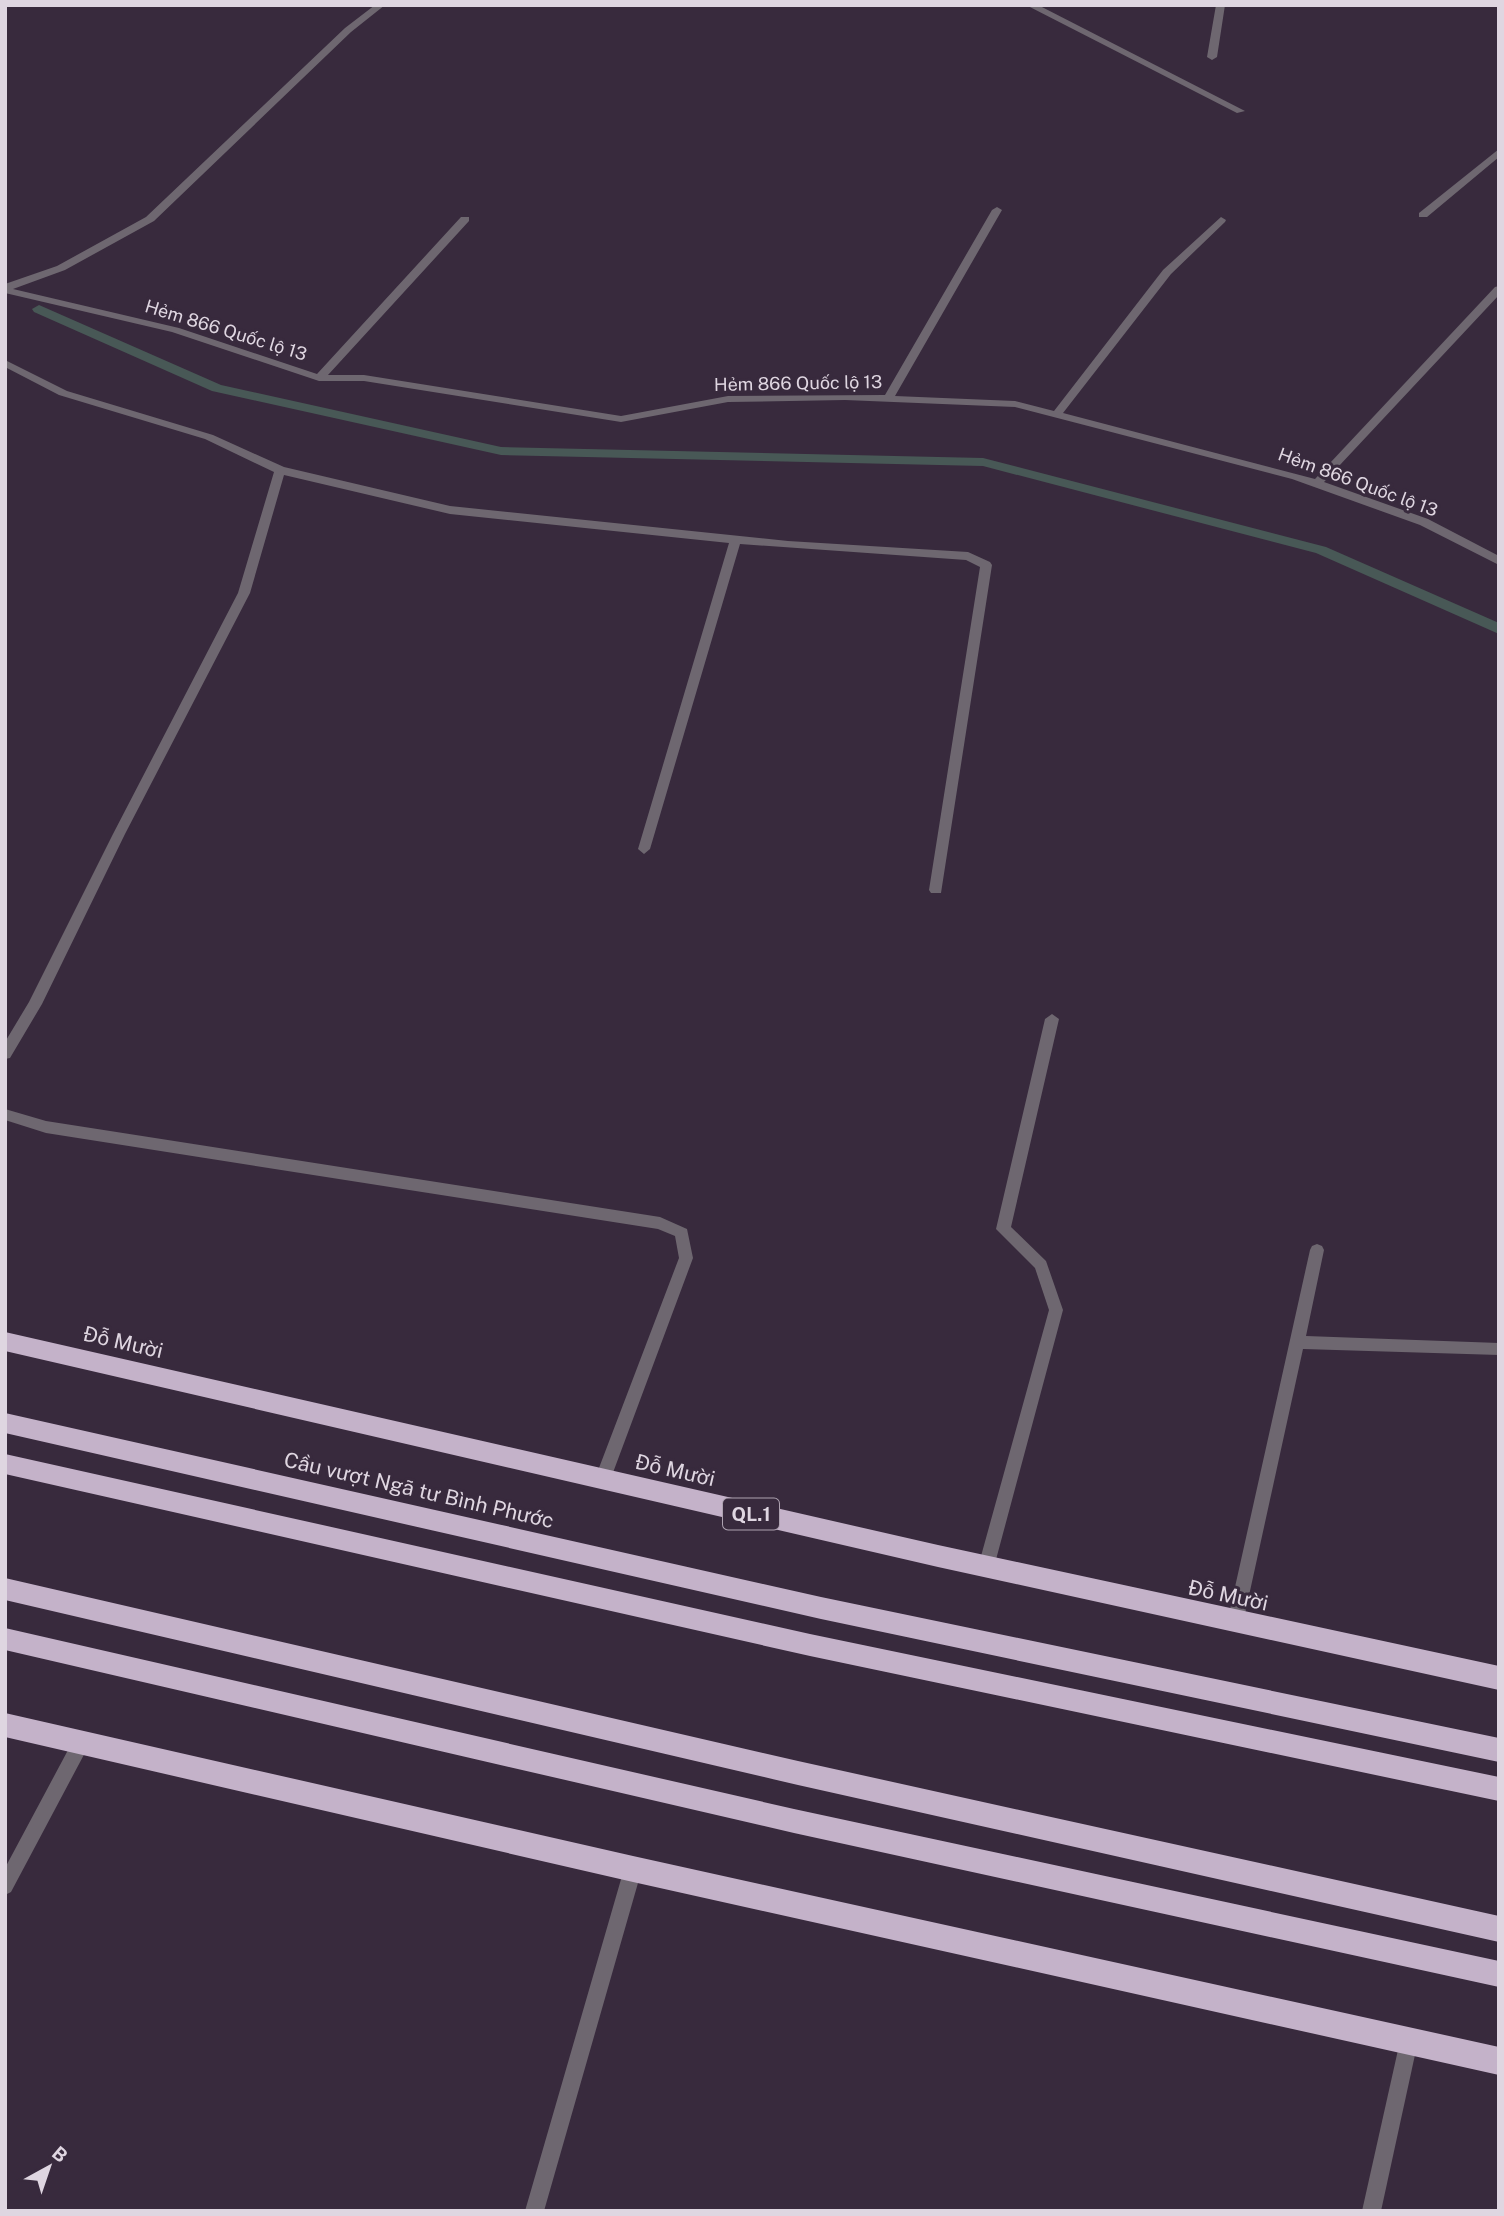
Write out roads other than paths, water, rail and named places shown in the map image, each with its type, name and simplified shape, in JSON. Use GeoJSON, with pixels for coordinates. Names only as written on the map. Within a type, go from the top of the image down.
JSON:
{"type":"FeatureCollection","features":[{"type":"Feature","properties":{"kind":"highway","name":"Đỗ Mười"},"geometry":{"type":"LineString","coordinates":[[5,1341],[602,1481],[1235,1623],[1499,1678]]}},
{"type":"Feature","properties":{"kind":"highway","name":"Cầu vượt Ngã tư Bình Phước"},"geometry":{"type":"LineString","coordinates":[[5,1423],[821,1608],[1499,1750]]}},
{"type":"Feature","properties":{"kind":"highway"},"geometry":{"type":"LineString","coordinates":[[5,1464],[810,1645],[1499,1789]]}},
{"type":"Feature","properties":{"kind":"highway"},"geometry":{"type":"LineString","coordinates":[[5,1589],[798,1773],[1499,1929]]}},
{"type":"Feature","properties":{"kind":"highway"},"geometry":{"type":"LineString","coordinates":[[5,1639],[794,1821],[1499,1974]]}},
{"type":"Feature","properties":{"kind":"highway"},"geometry":{"type":"LineString","coordinates":[[5,1725],[633,1869],[1499,2061]]}},
{"type":"Feature","properties":{"kind":"street"},"geometry":{"type":"LineString","coordinates":[[5,289],[61,268],[150,219],[348,30],[380,5]]}},
{"type":"Feature","properties":{"kind":"street"},"geometry":{"type":"LineString","coordinates":[[1030,5],[1240,111]]}},
{"type":"Feature","properties":{"kind":"street"},"geometry":{"type":"LineString","coordinates":[[1212,57],[1221,5]]}},
{"type":"Feature","properties":{"kind":"street"},"geometry":{"type":"LineString","coordinates":[[1423,215],[1499,152]]}},
{"type":"Feature","properties":{"kind":"street"},"geometry":{"type":"LineString","coordinates":[[888,399],[997,210]]}},
{"type":"Feature","properties":{"kind":"street"},"geometry":{"type":"LineString","coordinates":[[319,378],[465,219]]}},
{"type":"Feature","properties":{"kind":"street"},"geometry":{"type":"LineString","coordinates":[[1057,414],[1167,272],[1221,220]]}},
{"type":"Feature","properties":{"kind":"street","name":"Hẻm 866 Quốc lộ 13"},"geometry":{"type":"LineString","coordinates":[[5,289],[175,330],[319,378],[364,378],[621,419],[728,399],[888,399],[1015,404],[1316,484],[1424,522],[1499,561]]}},
{"type":"Feature","properties":{"kind":"street"},"geometry":{"type":"LineString","coordinates":[[1316,484],[1499,289]]}},
{"type":"Feature","properties":{"kind":"street"},"geometry":{"type":"LineString","coordinates":[[5,363],[63,393],[209,437],[279,470],[450,510],[735,540],[968,556],[986,565],[936,890]]}},
{"type":"Feature","properties":{"kind":"street"},"geometry":{"type":"LineString","coordinates":[[5,1054],[35,1004],[119,834],[244,593],[279,470]]}},
{"type":"Feature","properties":{"kind":"street"},"geometry":{"type":"LineString","coordinates":[[644,849],[735,540]]}},
{"type":"Feature","properties":{"kind":"street"},"geometry":{"type":"LineString","coordinates":[[986,1567],[1056,1310],[1041,1265],[1003,1229],[1052,1019]]}},
{"type":"Feature","properties":{"kind":"street"},"geometry":{"type":"LineString","coordinates":[[5,1114],[47,1127],[660,1223],[681,1233],[685,1258],[602,1481]]}},
{"type":"Feature","properties":{"kind":"street"},"geometry":{"type":"LineString","coordinates":[[1235,1623],[1317,1250]]}},
{"type":"Feature","properties":{"kind":"street"},"geometry":{"type":"LineString","coordinates":[[1297,1342],[1499,1349]]}},
{"type":"Feature","properties":{"kind":"street"},"geometry":{"type":"LineString","coordinates":[[5,1886],[81,1743]]}},
{"type":"Feature","properties":{"kind":"street"},"geometry":{"type":"LineString","coordinates":[[534,2211],[633,1869]]}},
{"type":"Feature","properties":{"kind":"street"},"geometry":{"type":"LineString","coordinates":[[1371,2211],[1409,2041]]}},
{"type":"Feature","properties":{"kind":"waterway"},"geometry":{"type":"LineString","coordinates":[[39,309],[217,388],[501,451],[983,462],[1321,550],[1499,629]]}}]}
